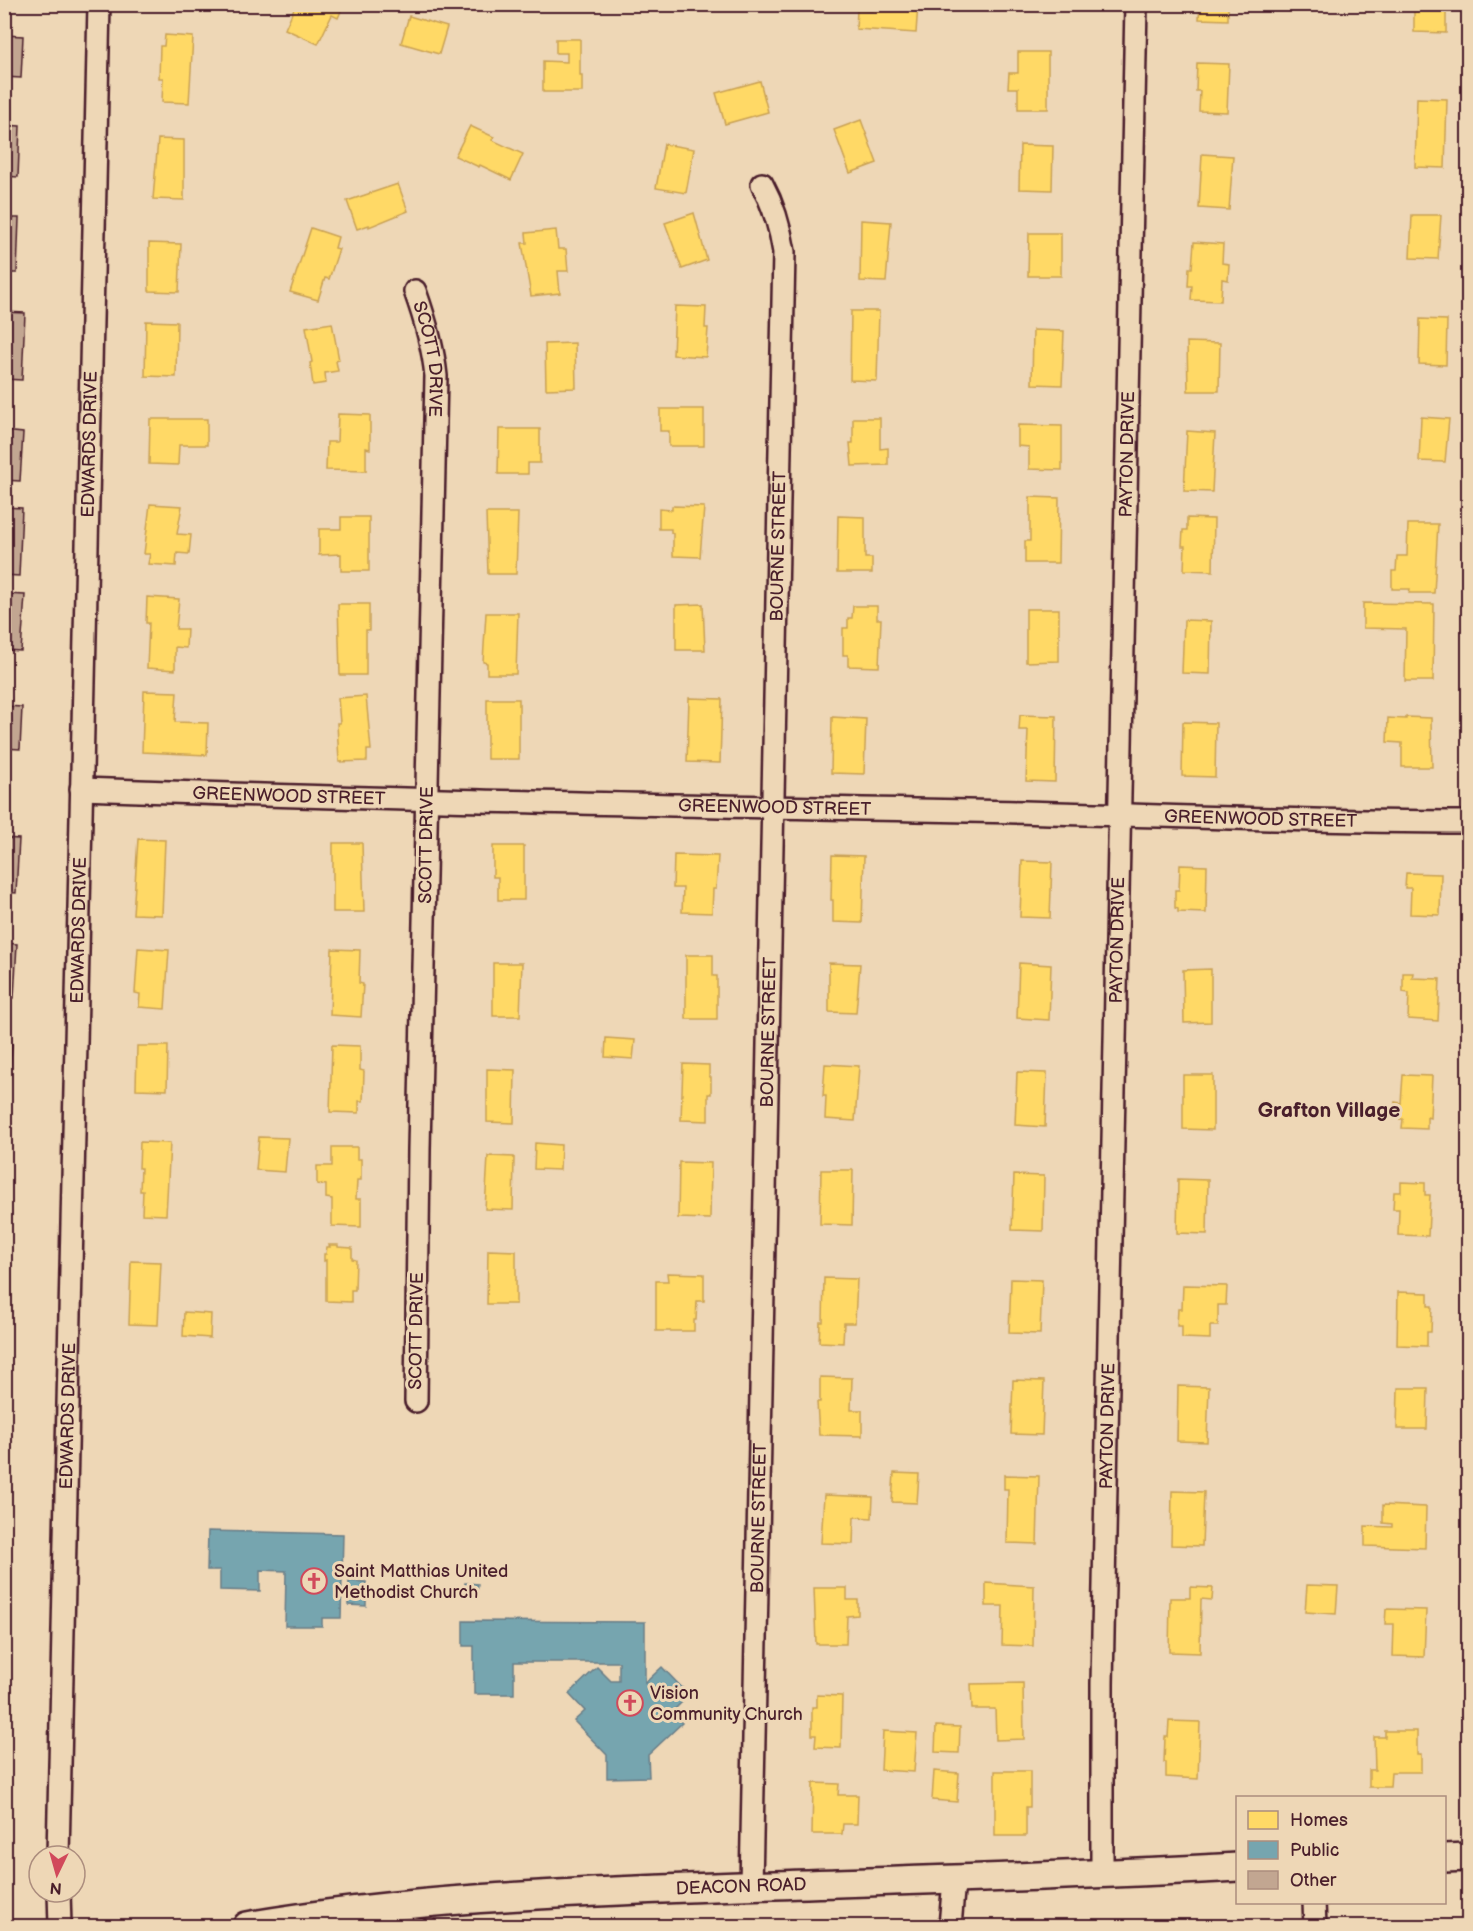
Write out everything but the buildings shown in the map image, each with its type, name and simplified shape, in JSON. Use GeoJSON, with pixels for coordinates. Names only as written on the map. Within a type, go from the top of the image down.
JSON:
{"type":"FeatureCollection","features":[{"type":"Feature","properties":{"kind":"main road"},"geometry":{"type":"LineString","coordinates":[[1446,1858],[1468,1857]]}},
{"type":"Feature","properties":{"kind":"main road","name":"DEACON ROAD"},"geometry":{"type":"LineString","coordinates":[[247,1926],[356,1909],[560,1892],[954,1880],[1236,1867]]}},
{"type":"Feature","properties":{"kind":"street","name":"EDWARDS DRIVE"},"geometry":{"type":"LineString","coordinates":[[58,1844],[99,4]]}},
{"type":"Feature","properties":{"kind":"street","name":"PAYTON DRIVE"},"geometry":{"type":"LineString","coordinates":[[1102,1874],[1102,1683],[1136,4]]}},
{"type":"Feature","properties":{"kind":"street","name":"BOURNE STREET"},"geometry":{"type":"LineString","coordinates":[[751,1886],[784,252],[779,225],[762,184]]}},
{"type":"Feature","properties":{"kind":"street","name":"SCOTT DRIVE"},"geometry":{"type":"LineString","coordinates":[[415,291],[427,323],[436,376],[419,1149],[416,1401]]}},
{"type":"Feature","properties":{"kind":"street","name":"GREENWOOD STREET"},"geometry":{"type":"LineString","coordinates":[[81,789],[427,800],[1119,814],[1368,822],[1468,822]]}},
{"type":"Feature","properties":{"kind":"street"},"geometry":{"type":"LineString","coordinates":[[950,1926],[954,1880]]}},
{"type":"Feature","properties":{"kind":"street"},"geometry":{"type":"LineString","coordinates":[[59,1904],[60,1926]]}},
{"type":"Feature","properties":{"kind":"street"},"geometry":{"type":"LineString","coordinates":[[1314,1904],[1315,1926]]}},
{"type":"Feature","properties":{"kind":"place","name":"Saint Matthias United Methodist Church"},"geometry":{"type":"Point","coordinates":[314,1581]}},
{"type":"Feature","properties":{"kind":"place","name":"Vision Community Church"},"geometry":{"type":"Point","coordinates":[630,1703]}},
{"type":"Feature","properties":{"kind":"district","name":"Grafton Village"},"geometry":{"type":"Point","coordinates":[1329,1110]}}]}
